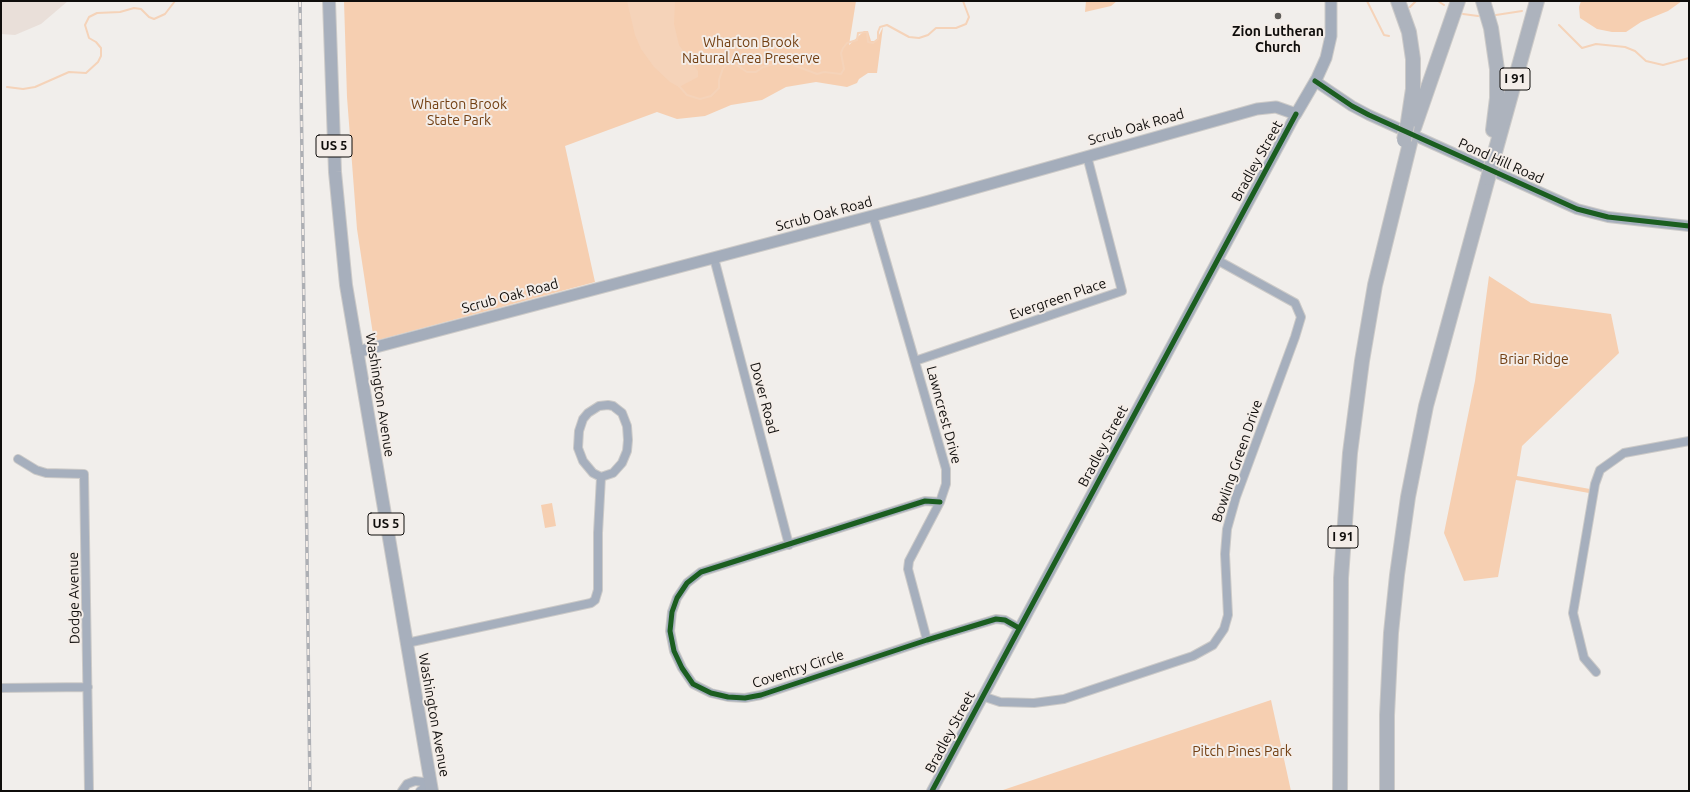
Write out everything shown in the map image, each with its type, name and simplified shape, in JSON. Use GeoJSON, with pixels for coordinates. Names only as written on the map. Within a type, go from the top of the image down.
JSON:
{"type":"FeatureCollection","features":[{"type":"Feature","properties":{"kind":"highway"},"geometry":{"type":"LineString","coordinates":[[1398,1],[1409,32],[1413,59],[1411,127]]}},
{"type":"Feature","properties":{"kind":"highway","name":"I 91"},"geometry":{"type":"LineString","coordinates":[[1340,791],[1341,578],[1350,453],[1357,392],[1375,285],[1404,167],[1407,141],[1458,1]]}},
{"type":"Feature","properties":{"kind":"highway","name":"I 91"},"geometry":{"type":"LineString","coordinates":[[1387,791],[1387,715],[1391,633],[1397,575],[1408,497],[1418,442],[1433,381],[1537,1]]}},
{"type":"Feature","properties":{"kind":"highway"},"geometry":{"type":"LineString","coordinates":[[1483,4],[1491,28],[1497,69],[1496,112],[1492,140],[1493,161]]}},
{"type":"Feature","properties":{"kind":"main road","name":"Washington Avenue"},"geometry":{"type":"LineString","coordinates":[[329,1],[336,180],[346,286],[432,787]]}},
{"type":"Feature","properties":{"kind":"main road"},"geometry":{"type":"LineString","coordinates":[[1296,114],[1324,64],[1330,43],[1332,1]]}},
{"type":"Feature","properties":{"kind":"main road","name":"Scrub Oak Road"},"geometry":{"type":"LineString","coordinates":[[357,352],[873,216],[1260,108],[1280,108],[1296,114]]}},
{"type":"Feature","properties":{"kind":"street","name":"Pond Hill Road"},"geometry":{"type":"LineString","coordinates":[[1315,81],[1352,106],[1369,115],[1577,209],[1608,217],[1689,226]]}},
{"type":"Feature","properties":{"kind":"street","name":"Bradley Street"},"geometry":{"type":"LineString","coordinates":[[932,791],[1296,114]]}},
{"type":"Feature","properties":{"kind":"street","name":"Evergreen Place"},"geometry":{"type":"LineString","coordinates":[[915,361],[1122,291],[1087,156]]}},
{"type":"Feature","properties":{"kind":"street","name":"Lawncrest Drive"},"geometry":{"type":"LineString","coordinates":[[873,216],[946,469],[946,484],[940,502],[908,561],[908,569],[927,640]]}},
{"type":"Feature","properties":{"kind":"street","name":"Dover Road"},"geometry":{"type":"LineString","coordinates":[[714,258],[789,545]]}},
{"type":"Feature","properties":{"kind":"street","name":"Bowling Green Drive"},"geometry":{"type":"LineString","coordinates":[[982,696],[1000,702],[1034,703],[1064,699],[1193,656],[1213,645],[1224,629],[1228,615],[1226,554],[1227,529],[1236,497],[1296,337],[1301,317],[1294,303],[1217,260]]}},
{"type":"Feature","properties":{"kind":"street"},"geometry":{"type":"LineString","coordinates":[[608,405],[613,406],[622,413],[627,426],[627,451],[622,463],[613,473],[601,476],[593,473],[583,461],[578,448],[579,431],[583,419],[588,413],[599,406],[608,405]]}},
{"type":"Feature","properties":{"kind":"street"},"geometry":{"type":"LineString","coordinates":[[1596,672],[1584,658],[1574,613],[1595,484],[1600,470],[1624,453],[1689,441]]}},
{"type":"Feature","properties":{"kind":"street","name":"Dodge Avenue"},"geometry":{"type":"LineString","coordinates":[[18,459],[36,470],[46,473],[84,474],[89,791]]}},
{"type":"Feature","properties":{"kind":"street"},"geometry":{"type":"LineString","coordinates":[[407,642],[591,603],[598,590],[598,533],[601,476]]}},
{"type":"Feature","properties":{"kind":"street","name":"Coventry Circle"},"geometry":{"type":"LineString","coordinates":[[940,502],[925,501],[701,572],[687,583],[677,598],[672,612],[670,631],[674,651],[682,668],[693,684],[711,693],[728,697],[745,698],[762,695],[927,640],[996,619],[1005,620],[1019,628]]}},
{"type":"Feature","properties":{"kind":"street"},"geometry":{"type":"LineString","coordinates":[[1,688],[88,687]]}},
{"type":"Feature","properties":{"kind":"street"},"geometry":{"type":"LineString","coordinates":[[402,791],[407,784],[415,781],[432,787]]}},
{"type":"Feature","properties":{"kind":"street"},"geometry":{"type":"LineString","coordinates":[[420,791],[432,787]]}},
{"type":"Feature","properties":{"kind":"shaded area"},"geometry":{"type":"Polygon","coordinates":[[[1,1],[68,1],[41,24],[15,35],[1,34],[1,1]]]}},
{"type":"Feature","properties":{"kind":"shaded area"},"geometry":{"type":"Polygon","coordinates":[[[627,1],[675,1],[674,24],[679,45],[698,71],[698,77],[679,87],[670,82],[654,67],[641,49],[635,35],[627,1]]]}},
{"type":"Feature","properties":{"kind":"green space","name":"Wharton Brook State Park"},"geometry":{"type":"Polygon","coordinates":[[[344,1],[856,1],[849,45],[864,31],[868,31],[871,41],[876,41],[883,27],[877,73],[868,73],[859,79],[857,83],[847,87],[816,82],[786,87],[762,100],[731,105],[705,116],[677,119],[657,112],[565,146],[595,282],[374,341],[357,229],[347,97],[344,1]]]}},
{"type":"Feature","properties":{"kind":"green space"},"geometry":{"type":"Polygon","coordinates":[[[1086,1],[1117,1],[1111,6],[1085,12],[1086,1]]]}},
{"type":"Feature","properties":{"kind":"green space"},"geometry":{"type":"Polygon","coordinates":[[[1581,1],[1682,1],[1668,11],[1641,22],[1626,32],[1612,32],[1597,29],[1580,18],[1579,7],[1581,1]]]}},
{"type":"Feature","properties":{"kind":"green space","name":"Briar Ridge"},"geometry":{"type":"Polygon","coordinates":[[[1489,276],[1531,303],[1611,314],[1619,353],[1522,446],[1517,476],[1590,489],[1589,493],[1516,480],[1498,577],[1464,581],[1444,533],[1475,381],[1489,276]]]}},
{"type":"Feature","properties":{"kind":"green space"},"geometry":{"type":"Polygon","coordinates":[[[552,503],[556,526],[545,528],[541,505],[552,503]]]}},
{"type":"Feature","properties":{"kind":"green space","name":"Pitch Pines Park"},"geometry":{"type":"Polygon","coordinates":[[[1271,700],[1291,791],[1000,791],[1271,700]]]}},
{"type":"Feature","properties":{"kind":"waterway"},"geometry":{"type":"LineString","coordinates":[[7,87],[23,89],[35,87],[69,72],[86,73],[98,62],[101,56],[101,48],[96,42],[89,38],[85,25],[89,17],[97,13],[120,12],[134,8],[141,9],[149,17],[154,19],[165,14],[175,1]]}},
{"type":"Feature","properties":{"kind":"waterway"},"geometry":{"type":"LineString","coordinates":[[679,86],[687,95],[700,99],[711,96],[719,88],[719,80],[723,68],[729,63],[735,64],[747,72],[756,72],[763,67],[778,63],[788,63],[817,74],[824,72],[841,74],[844,69],[841,53],[843,48],[847,43],[857,40],[858,33],[867,32],[868,42],[873,43],[878,39],[880,27],[887,25],[909,37],[919,38],[928,35],[936,28],[956,28],[966,24],[969,17],[963,1]]}},
{"type":"Feature","properties":{"kind":"waterway"},"geometry":{"type":"LineString","coordinates":[[1367,1],[1384,35],[1389,36]]}},
{"type":"Feature","properties":{"kind":"waterway"},"geometry":{"type":"LineString","coordinates":[[1410,7],[1416,1]]}},
{"type":"Feature","properties":{"kind":"waterway"},"geometry":{"type":"LineString","coordinates":[[1438,1],[1444,5]]}},
{"type":"Feature","properties":{"kind":"waterway"},"geometry":{"type":"LineString","coordinates":[[1496,15],[1522,11]]}},
{"type":"Feature","properties":{"kind":"waterway"},"geometry":{"type":"LineString","coordinates":[[1463,14],[1478,16]]}},
{"type":"Feature","properties":{"kind":"waterway"},"geometry":{"type":"LineString","coordinates":[[1559,25],[1582,48],[1596,44],[1625,47],[1635,51],[1646,61],[1663,65],[1689,58]]}},
{"type":"Feature","properties":{"kind":"railway"},"geometry":{"type":"LineString","coordinates":[[300,1],[310,791]]}},
{"type":"Feature","properties":{"kind":"cycle path"},"geometry":{"type":"LineString","coordinates":[[1315,81],[1352,106],[1369,115],[1577,209],[1608,217],[1689,226]]}},
{"type":"Feature","properties":{"kind":"cycle path"},"geometry":{"type":"LineString","coordinates":[[932,791],[1296,114]]}},
{"type":"Feature","properties":{"kind":"cycle path"},"geometry":{"type":"LineString","coordinates":[[940,502],[925,501],[701,572],[687,583],[677,598],[672,612],[670,631],[674,651],[682,668],[693,684],[711,693],[728,697],[745,698],[761,695],[927,640],[996,619],[1005,620],[1019,628]]}},
{"type":"Feature","properties":{"kind":"place","name":"Zion Lutheran Church"},"geometry":{"type":"Point","coordinates":[1278,16]}},
{"type":"Feature","properties":{"kind":"park label","name":"Wharton Brook Natural Area Preserve"},"geometry":{"type":"Point","coordinates":[751,50]}}]}
